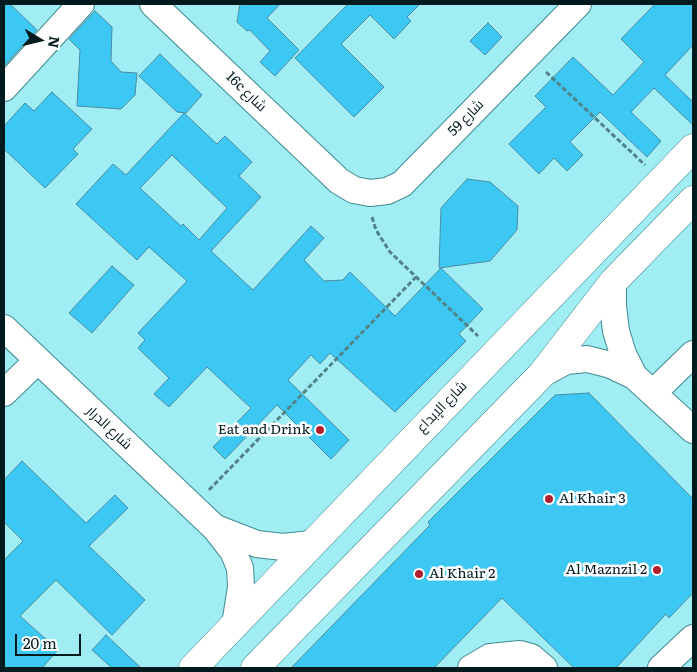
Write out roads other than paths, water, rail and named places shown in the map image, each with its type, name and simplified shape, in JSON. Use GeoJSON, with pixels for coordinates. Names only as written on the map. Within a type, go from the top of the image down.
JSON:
{"type":"FeatureCollection","features":[{"type":"Feature","properties":{"kind":"main road","name":"شارع الإبداع"},"geometry":{"type":"LineString","coordinates":[[193,668],[693,148]]}},
{"type":"Feature","properties":{"kind":"main road"},"geometry":{"type":"LineString","coordinates":[[255,668],[542,374],[614,282],[693,200]]}},
{"type":"Feature","properties":{"kind":"street"},"geometry":{"type":"LineString","coordinates":[[4,88],[81,4]]}},
{"type":"Feature","properties":{"kind":"street","name":"16c شارع"},"geometry":{"type":"LineString","coordinates":[[153,4],[339,181],[354,190],[370,194]]}},
{"type":"Feature","properties":{"kind":"street","name":"شارع 59"},"geometry":{"type":"LineString","coordinates":[[370,194],[387,191],[402,184],[578,4]]}},
{"type":"Feature","properties":{"kind":"street"},"geometry":{"type":"LineString","coordinates":[[614,282],[612,306],[616,331],[623,354],[644,384],[693,430]]}},
{"type":"Feature","properties":{"kind":"street","name":"شارع الدرار"},"geometry":{"type":"LineString","coordinates":[[4,328],[215,528],[233,551],[240,568],[241,587],[235,625]]}},
{"type":"Feature","properties":{"kind":"street"},"geometry":{"type":"LineString","coordinates":[[4,372],[30,354]]}},
{"type":"Feature","properties":{"kind":"street"},"geometry":{"type":"LineString","coordinates":[[4,393],[30,354]]}},
{"type":"Feature","properties":{"kind":"street"},"geometry":{"type":"LineString","coordinates":[[644,384],[693,354]]}},
{"type":"Feature","properties":{"kind":"street"},"geometry":{"type":"LineString","coordinates":[[542,374],[566,361],[587,360],[612,365],[644,384]]}},
{"type":"Feature","properties":{"kind":"street","name":"شارع الدرار"},"geometry":{"type":"LineString","coordinates":[[215,528],[257,544],[283,547],[311,544]]}},
{"type":"Feature","properties":{"kind":"street"},"geometry":{"type":"LineString","coordinates":[[661,668],[693,638]]}},
{"type":"Feature","properties":{"kind":"street"},"geometry":{"type":"LineString","coordinates":[[471,668],[490,657],[520,654],[531,657],[544,668]]}},
{"type":"Feature","properties":{"kind":"place","name":"Eat and Drink"},"geometry":{"type":"Point","coordinates":[320,430]}},
{"type":"Feature","properties":{"kind":"place","name":"Al Khair 3"},"geometry":{"type":"Point","coordinates":[549,499]}},
{"type":"Feature","properties":{"kind":"place","name":"Al Maznzil 2"},"geometry":{"type":"Point","coordinates":[657,570]}},
{"type":"Feature","properties":{"kind":"place","name":"Al Khair 2"},"geometry":{"type":"Point","coordinates":[419,574]}}]}
